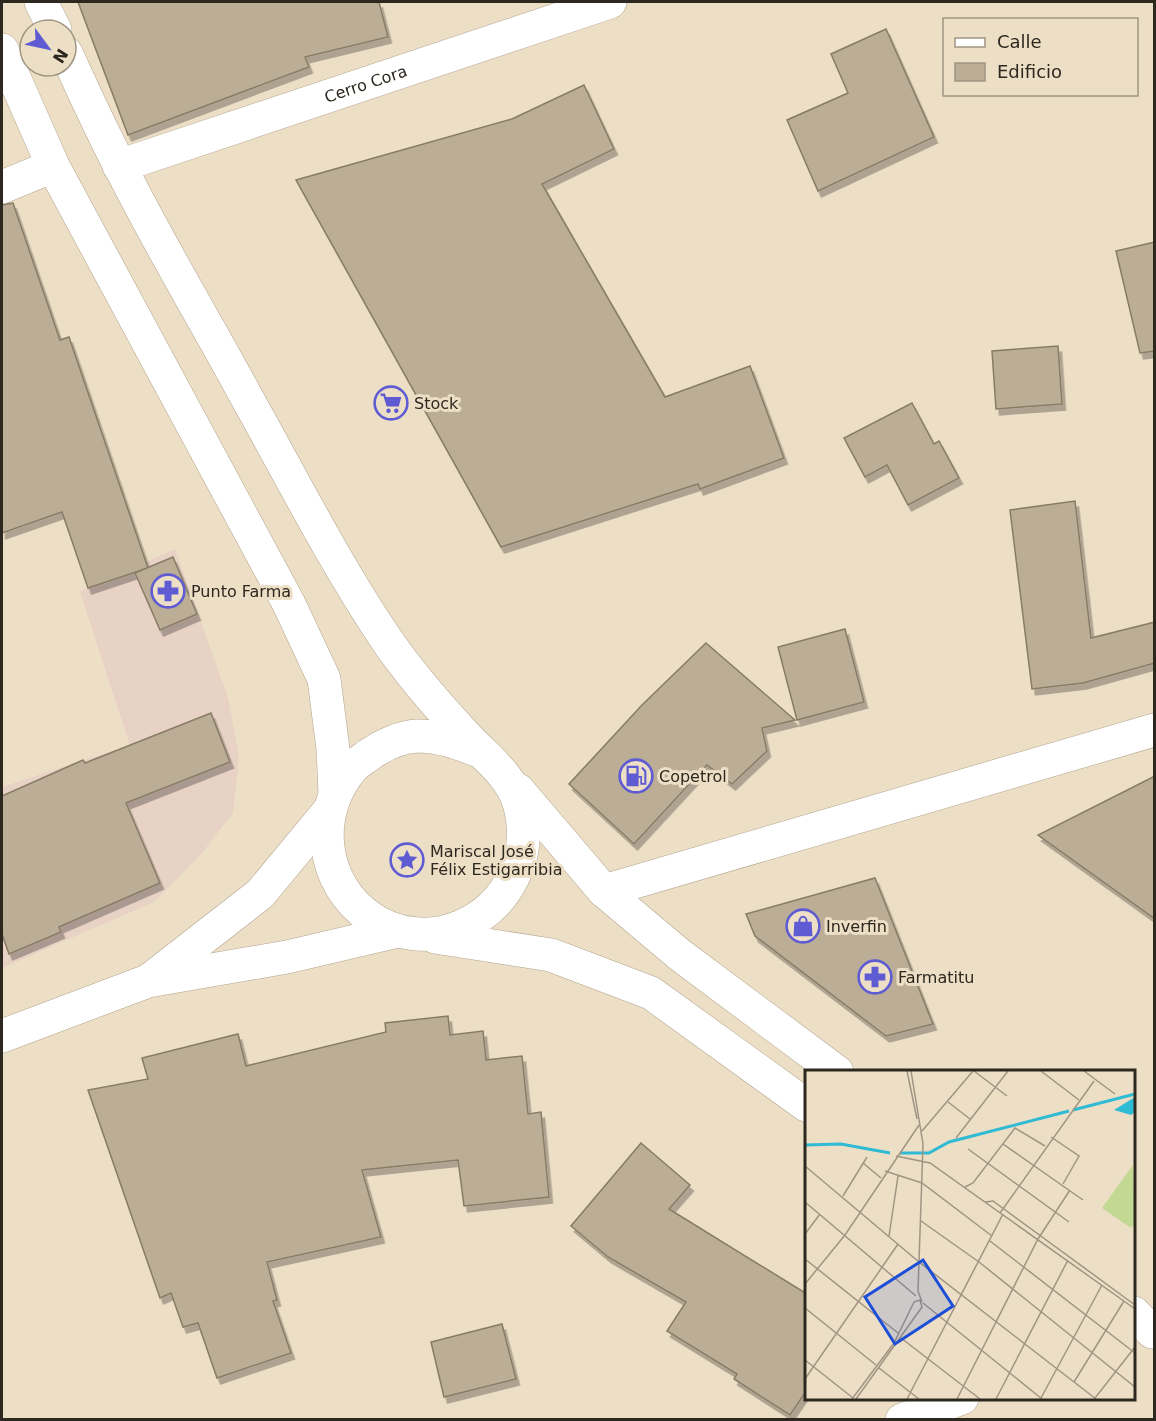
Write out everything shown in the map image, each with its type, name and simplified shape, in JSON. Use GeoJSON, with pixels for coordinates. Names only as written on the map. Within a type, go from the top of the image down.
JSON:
{"type":"FeatureCollection","features":[{"type":"Feature","properties":{"kind":"main road"},"geometry":{"type":"LineString","coordinates":[[41,2],[49,18]]}},
{"type":"Feature","properties":{"kind":"main road","name":"Cerro Cora"},"geometry":{"type":"LineString","coordinates":[[119,166],[610,2]]}},
{"type":"Feature","properties":{"kind":"main road"},"geometry":{"type":"LineString","coordinates":[[2,50],[53,166],[289,604],[324,679],[333,748],[332,803],[326,842],[333,872],[348,898],[371,918],[410,933],[552,955],[651,993],[805,1104]]}},
{"type":"Feature","properties":{"kind":"main road"},"geometry":{"type":"LineString","coordinates":[[78,78],[119,166],[344,572],[385,638],[423,690],[479,752],[507,777],[604,891],[680,955],[836,1070]]}},
{"type":"Feature","properties":{"kind":"main road"},"geometry":{"type":"LineString","coordinates":[[2,187],[53,166]]}},
{"type":"Feature","properties":{"kind":"main road"},"geometry":{"type":"LineString","coordinates":[[604,891],[1155,730]]}},
{"type":"Feature","properties":{"kind":"main road"},"geometry":{"type":"LineString","coordinates":[[148,981],[260,894],[332,803],[354,766],[382,746],[414,736],[448,738],[479,752]]}},
{"type":"Feature","properties":{"kind":"main road"},"geometry":{"type":"LineString","coordinates":[[2,1035],[148,981],[410,933],[449,931],[476,920],[498,902],[515,878],[523,849],[524,824],[518,800],[507,777]]}},
{"type":"Feature","properties":{"kind":"main road"},"geometry":{"type":"LineString","coordinates":[[902,1419],[956,1400]]}},
{"type":"Feature","properties":{"kind":"shaded area"},"geometry":{"type":"Polygon","coordinates":[[[175,549],[228,698],[239,756],[233,813],[201,854],[154,902],[2,968],[2,787],[130,745],[80,592],[175,549]]]}},
{"type":"Feature","properties":{"kind":"building"},"geometry":{"type":"Polygon","coordinates":[[[78,2],[379,2],[388,37],[305,57],[309,67],[128,135],[78,2]]]}},
{"type":"Feature","properties":{"kind":"building"},"geometry":{"type":"Polygon","coordinates":[[[886,29],[934,137],[818,191],[787,120],[848,93],[831,54],[886,29]]]}},
{"type":"Feature","properties":{"kind":"building"},"geometry":{"type":"Polygon","coordinates":[[[584,85],[614,149],[542,184],[665,397],[750,366],[784,458],[700,489],[698,484],[501,547],[296,180],[512,119],[584,85]]]}},
{"type":"Feature","properties":{"kind":"building"},"geometry":{"type":"Polygon","coordinates":[[[13,203],[60,340],[69,337],[148,568],[88,588],[62,512],[2,533],[2,205],[13,203]]]}},
{"type":"Feature","properties":{"kind":"building"},"geometry":{"type":"Polygon","coordinates":[[[1155,242],[1155,351],[1140,353],[1116,251],[1155,242]]]}},
{"type":"Feature","properties":{"kind":"building"},"geometry":{"type":"Polygon","coordinates":[[[1058,346],[1062,404],[996,409],[992,351],[1058,346]]]}},
{"type":"Feature","properties":{"kind":"building"},"geometry":{"type":"Polygon","coordinates":[[[912,403],[934,444],[939,441],[959,478],[908,505],[887,465],[865,477],[844,438],[912,403]]]}},
{"type":"Feature","properties":{"kind":"building"},"geometry":{"type":"Polygon","coordinates":[[[1075,501],[1091,638],[1155,622],[1155,663],[1083,683],[1032,689],[1010,510],[1075,501]]]}},
{"type":"Feature","properties":{"kind":"building"},"geometry":{"type":"Polygon","coordinates":[[[173,557],[197,614],[160,630],[135,573],[173,557]]]}},
{"type":"Feature","properties":{"kind":"building"},"geometry":{"type":"Polygon","coordinates":[[[845,629],[864,702],[797,720],[778,647],[845,629]]]}},
{"type":"Feature","properties":{"kind":"building"},"geometry":{"type":"Polygon","coordinates":[[[706,643],[795,720],[762,728],[767,751],[732,784],[707,765],[634,844],[569,784],[642,705],[706,643]]]}},
{"type":"Feature","properties":{"kind":"building"},"geometry":{"type":"Polygon","coordinates":[[[211,713],[230,762],[126,803],[160,883],[59,927],[61,932],[9,954],[2,934],[2,796],[83,760],[85,763],[211,713]]]}},
{"type":"Feature","properties":{"kind":"building"},"geometry":{"type":"Polygon","coordinates":[[[1155,776],[1155,919],[1038,835],[1155,776]]]}},
{"type":"Feature","properties":{"kind":"building"},"geometry":{"type":"Polygon","coordinates":[[[875,878],[933,1024],[886,1036],[755,936],[746,914],[875,878]]]}},
{"type":"Feature","properties":{"kind":"building"},"geometry":{"type":"Polygon","coordinates":[[[448,1016],[450,1035],[483,1031],[486,1060],[522,1056],[528,1114],[541,1112],[549,1197],[464,1206],[458,1160],[362,1170],[381,1237],[267,1262],[277,1300],[273,1301],[291,1353],[217,1378],[198,1323],[183,1327],[171,1293],[160,1298],[88,1090],[148,1079],[142,1058],[238,1034],[246,1066],[386,1032],[385,1023],[448,1016]]]}},
{"type":"Feature","properties":{"kind":"building"},"geometry":{"type":"Polygon","coordinates":[[[641,1143],[690,1185],[669,1209],[805,1293],[805,1393],[790,1415],[734,1379],[737,1374],[667,1331],[686,1302],[608,1257],[571,1226],[641,1143]]]}},
{"type":"Feature","properties":{"kind":"building"},"geometry":{"type":"Polygon","coordinates":[[[502,1324],[516,1379],[444,1397],[431,1342],[502,1324]]]}},
{"type":"Feature","properties":{"kind":"place","name":"Stock"},"geometry":{"type":"Point","coordinates":[391,403]}},
{"type":"Feature","properties":{"kind":"place","name":"Punto Farma"},"geometry":{"type":"Point","coordinates":[168,591]}},
{"type":"Feature","properties":{"kind":"place","name":"Copetrol"},"geometry":{"type":"Point","coordinates":[636,776]}},
{"type":"Feature","properties":{"kind":"place","name":"Mariscal José Félix Estigarribia"},"geometry":{"type":"Point","coordinates":[407,860]}},
{"type":"Feature","properties":{"kind":"place","name":"Inverfin"},"geometry":{"type":"Point","coordinates":[803,926]}},
{"type":"Feature","properties":{"kind":"place","name":"Farmatitu"},"geometry":{"type":"Point","coordinates":[875,977]}}]}
